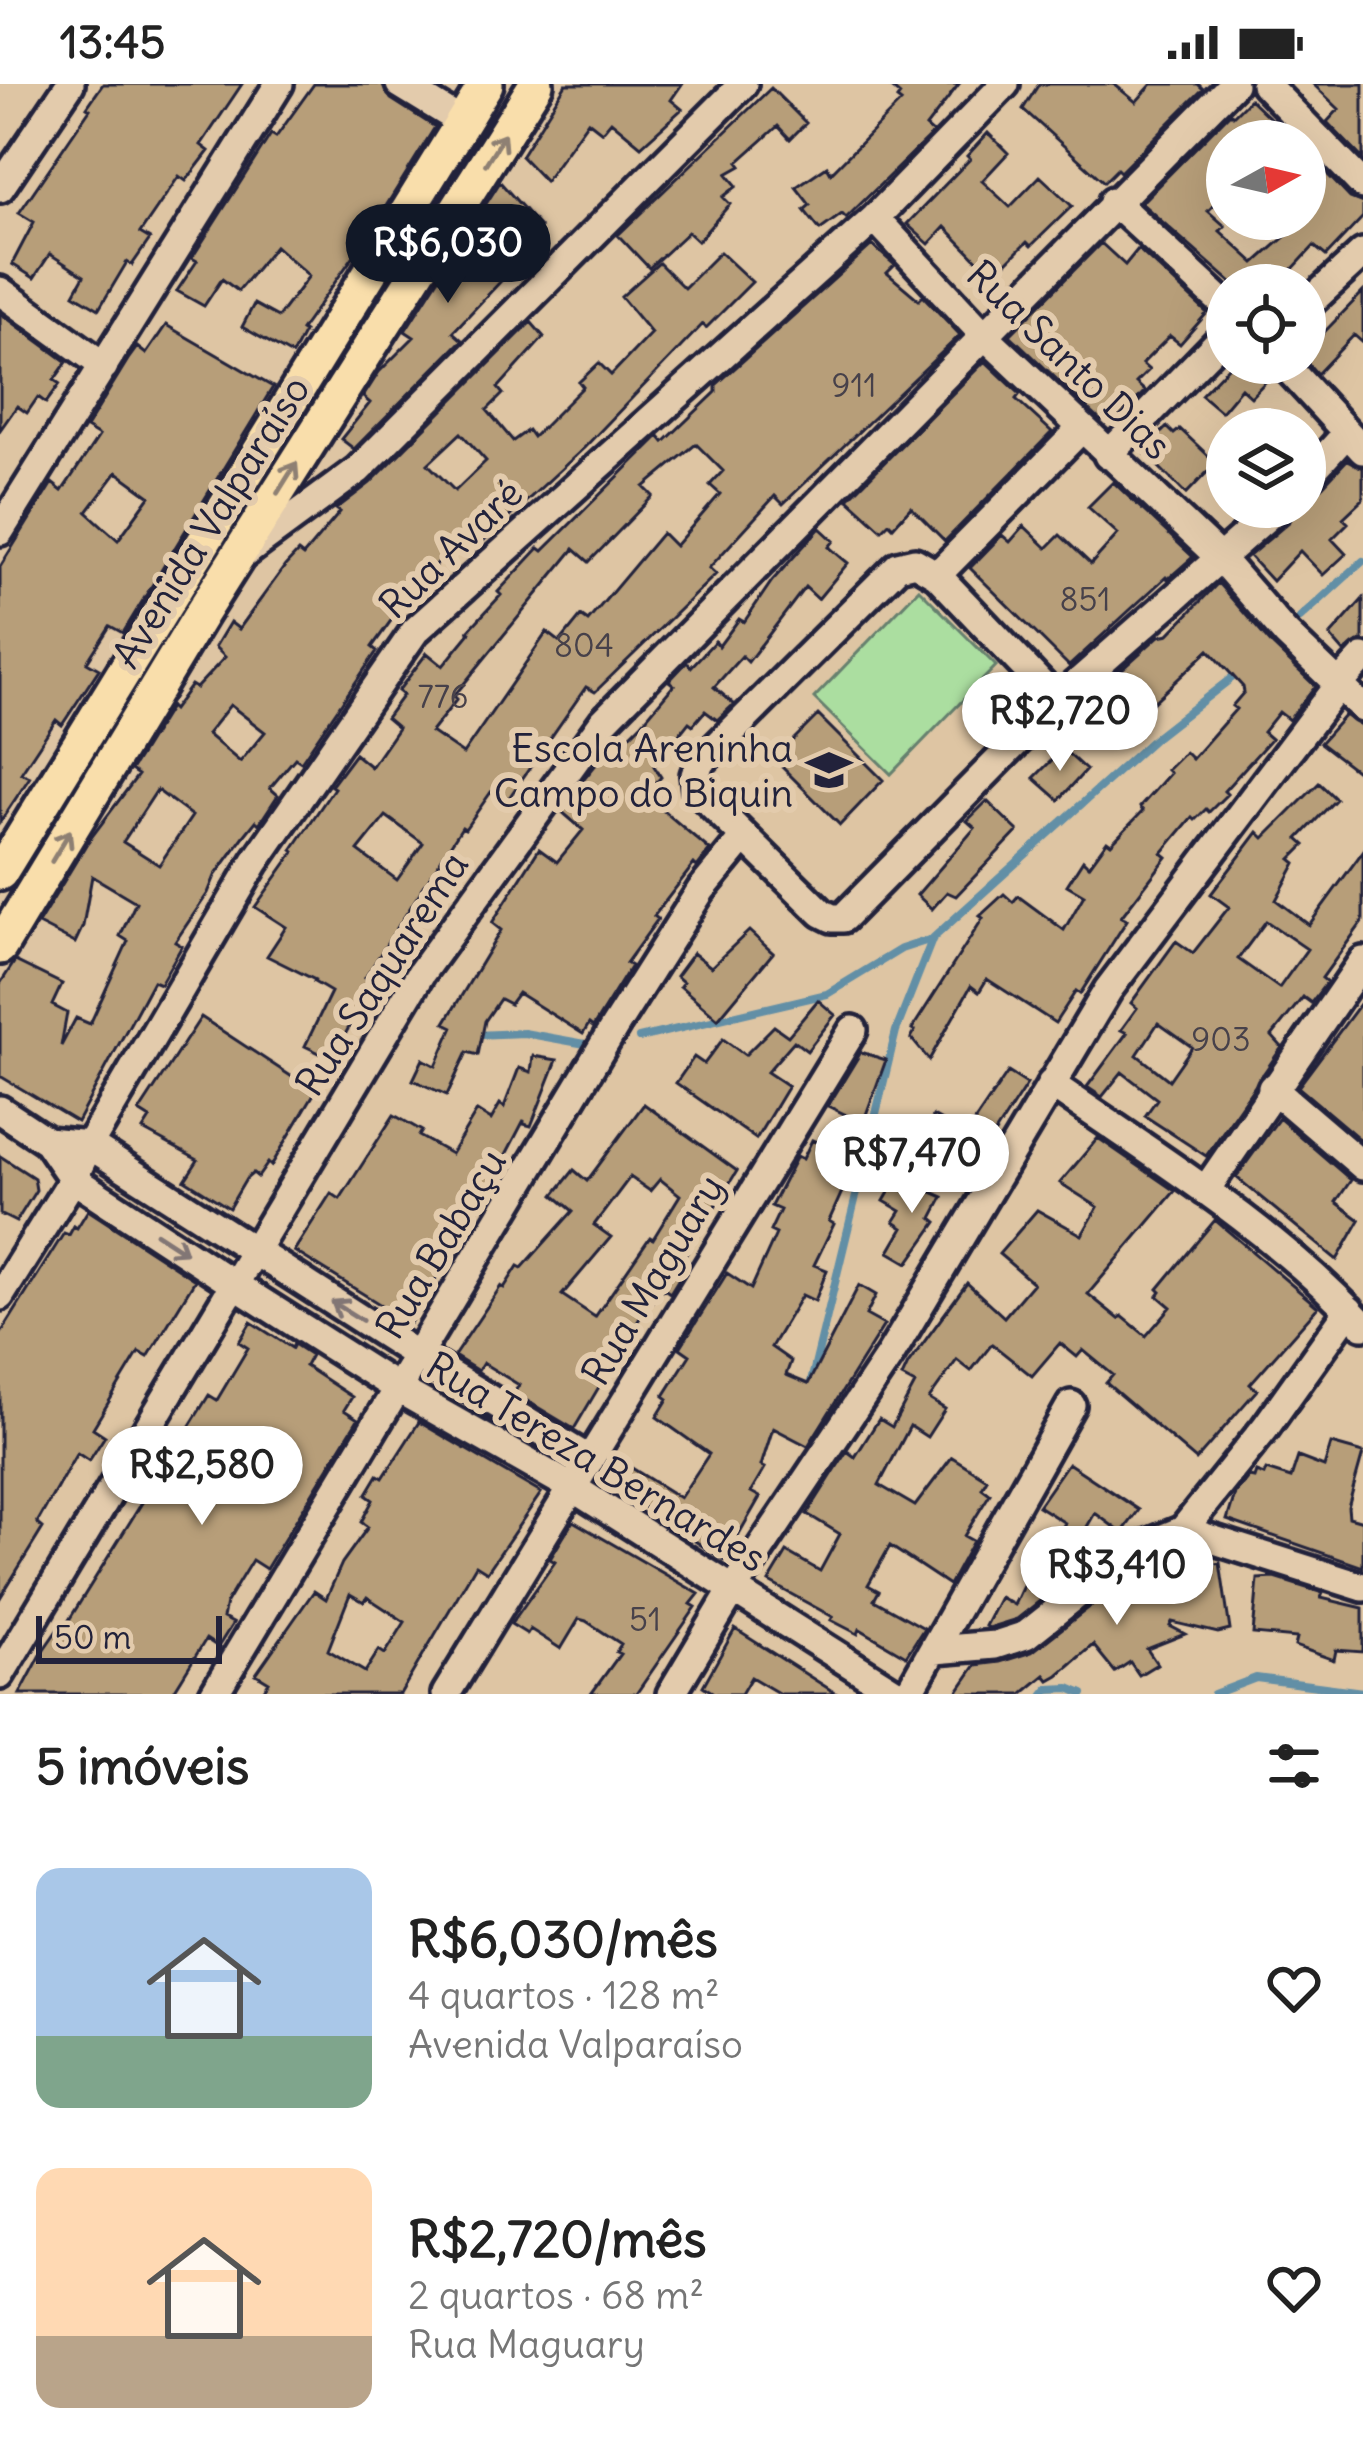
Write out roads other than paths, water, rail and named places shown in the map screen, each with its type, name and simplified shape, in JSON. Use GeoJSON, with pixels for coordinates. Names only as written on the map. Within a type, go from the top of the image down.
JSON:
{"type":"FeatureCollection","features":[{"type":"Feature","properties":{"kind":"main road","name":"Avenida Valparaíso"},"geometry":{"type":"LineString","coordinates":[[0,873],[486,84]]}},
{"type":"Feature","properties":{"kind":"main road","name":"Avenida Valparaíso"},"geometry":{"type":"LineString","coordinates":[[0,946],[536,84]]}},
{"type":"Feature","properties":{"kind":"street"},"geometry":{"type":"LineString","coordinates":[[0,188],[70,84]]}},
{"type":"Feature","properties":{"kind":"street"},"geometry":{"type":"LineString","coordinates":[[0,531],[279,84]]}},
{"type":"Feature","properties":{"kind":"street"},"geometry":{"type":"LineString","coordinates":[[400,84],[462,122]]}},
{"type":"Feature","properties":{"kind":"street"},"geometry":{"type":"LineString","coordinates":[[236,560],[358,470],[742,84]]}},
{"type":"Feature","properties":{"kind":"street","name":"Rua Avaré"},"geometry":{"type":"LineString","coordinates":[[0,1296],[73,1179],[88,1145],[255,862],[415,631],[875,218],[1004,84]]}},
{"type":"Feature","properties":{"kind":"street","name":"Rua Saquarema"},"geometry":{"type":"LineString","coordinates":[[0,1675],[421,973],[603,722],[1233,84]]}},
{"type":"Feature","properties":{"kind":"street"},"geometry":{"type":"LineString","coordinates":[[1265,84],[1363,184]]}},
{"type":"Feature","properties":{"kind":"street"},"geometry":{"type":"LineString","coordinates":[[1113,202],[1206,288]]}},
{"type":"Feature","properties":{"kind":"street","name":"Rua Santo Dias"},"geometry":{"type":"LineString","coordinates":[[875,218],[983,334],[1220,558],[1286,634],[1363,708]]}},
{"type":"Feature","properties":{"kind":"street"},"geometry":{"type":"LineString","coordinates":[[1326,288],[1363,254]]}},
{"type":"Feature","properties":{"kind":"street"},"geometry":{"type":"LineString","coordinates":[[0,292],[104,367]]}},
{"type":"Feature","properties":{"kind":"street"},"geometry":{"type":"LineString","coordinates":[[1108,455],[1206,355]]}},
{"type":"Feature","properties":{"kind":"street"},"geometry":{"type":"LineString","coordinates":[[1302,384],[1355,441],[1326,462]]}},
{"type":"Feature","properties":{"kind":"street"},"geometry":{"type":"LineString","coordinates":[[937,575],[1081,429]]}},
{"type":"Feature","properties":{"kind":"street"},"geometry":{"type":"LineString","coordinates":[[1057,701],[937,575],[915,562],[898,566],[700,764],[697,790],[743,839],[832,918],[843,918],[1057,701],[1254,528]]}},
{"type":"Feature","properties":{"kind":"street"},"geometry":{"type":"LineString","coordinates":[[671,1694],[733,1590],[890,1355],[1108,990],[1363,658]]}},
{"type":"Feature","properties":{"kind":"street","name":"Rua Babaçu"},"geometry":{"type":"LineString","coordinates":[[214,1694],[627,1006],[701,890],[743,839]]}},
{"type":"Feature","properties":{"kind":"street"},"geometry":{"type":"LineString","coordinates":[[1205,1191],[1272,1088],[1360,971]]}},
{"type":"Feature","properties":{"kind":"street","name":"Rua Maguary"},"geometry":{"type":"LineString","coordinates":[[446,1694],[853,1030]]}},
{"type":"Feature","properties":{"kind":"street"},"geometry":{"type":"LineString","coordinates":[[935,1650],[995,1645],[1026,1635],[1113,1566],[1183,1530],[1356,1317],[1205,1191],[1052,1084]]}},
{"type":"Feature","properties":{"kind":"street"},"geometry":{"type":"LineString","coordinates":[[1272,1088],[1363,1166]]}},
{"type":"Feature","properties":{"kind":"street","name":"Rua Tereza Bernardes"},"geometry":{"type":"LineString","coordinates":[[0,1110],[47,1141],[88,1145],[590,1460]]}},
{"type":"Feature","properties":{"kind":"street"},"geometry":{"type":"LineString","coordinates":[[47,1141],[73,1179]]}},
{"type":"Feature","properties":{"kind":"street","name":"Rua Tereza Bernardes"},"geometry":{"type":"LineString","coordinates":[[73,1179],[400,1390],[573,1487],[898,1694]]}},
{"type":"Feature","properties":{"kind":"street"},"geometry":{"type":"LineString","coordinates":[[908,1694],[1070,1405]]}},
{"type":"Feature","properties":{"kind":"street"},"geometry":{"type":"LineString","coordinates":[[1183,1530],[1363,1587]]}},
{"type":"Feature","properties":{"kind":"waterway"},"geometry":{"type":"LineString","coordinates":[[1300,618],[1363,561]]}},
{"type":"Feature","properties":{"kind":"waterway"},"geometry":{"type":"LineString","coordinates":[[639,1038],[827,994],[901,949],[932,939],[1156,737],[1238,673]]}},
{"type":"Feature","properties":{"kind":"waterway"},"geometry":{"type":"LineString","coordinates":[[811,1382],[896,1031],[932,940]]}},
{"type":"Feature","properties":{"kind":"waterway"},"geometry":{"type":"LineString","coordinates":[[475,1035],[524,1033],[591,1045]]}},
{"type":"Feature","properties":{"kind":"waterway"},"geometry":{"type":"LineString","coordinates":[[1214,1694],[1256,1678],[1363,1692]]}},
{"type":"Feature","properties":{"kind":"waterway"},"geometry":{"type":"LineString","coordinates":[[1044,1694],[1048,1689],[1069,1688],[1083,1694]]}},
{"type":"Feature","properties":{"kind":"place","name":"Escola Areninha Campo do Biquin"},"geometry":{"type":"Point","coordinates":[829,770]}}]}
